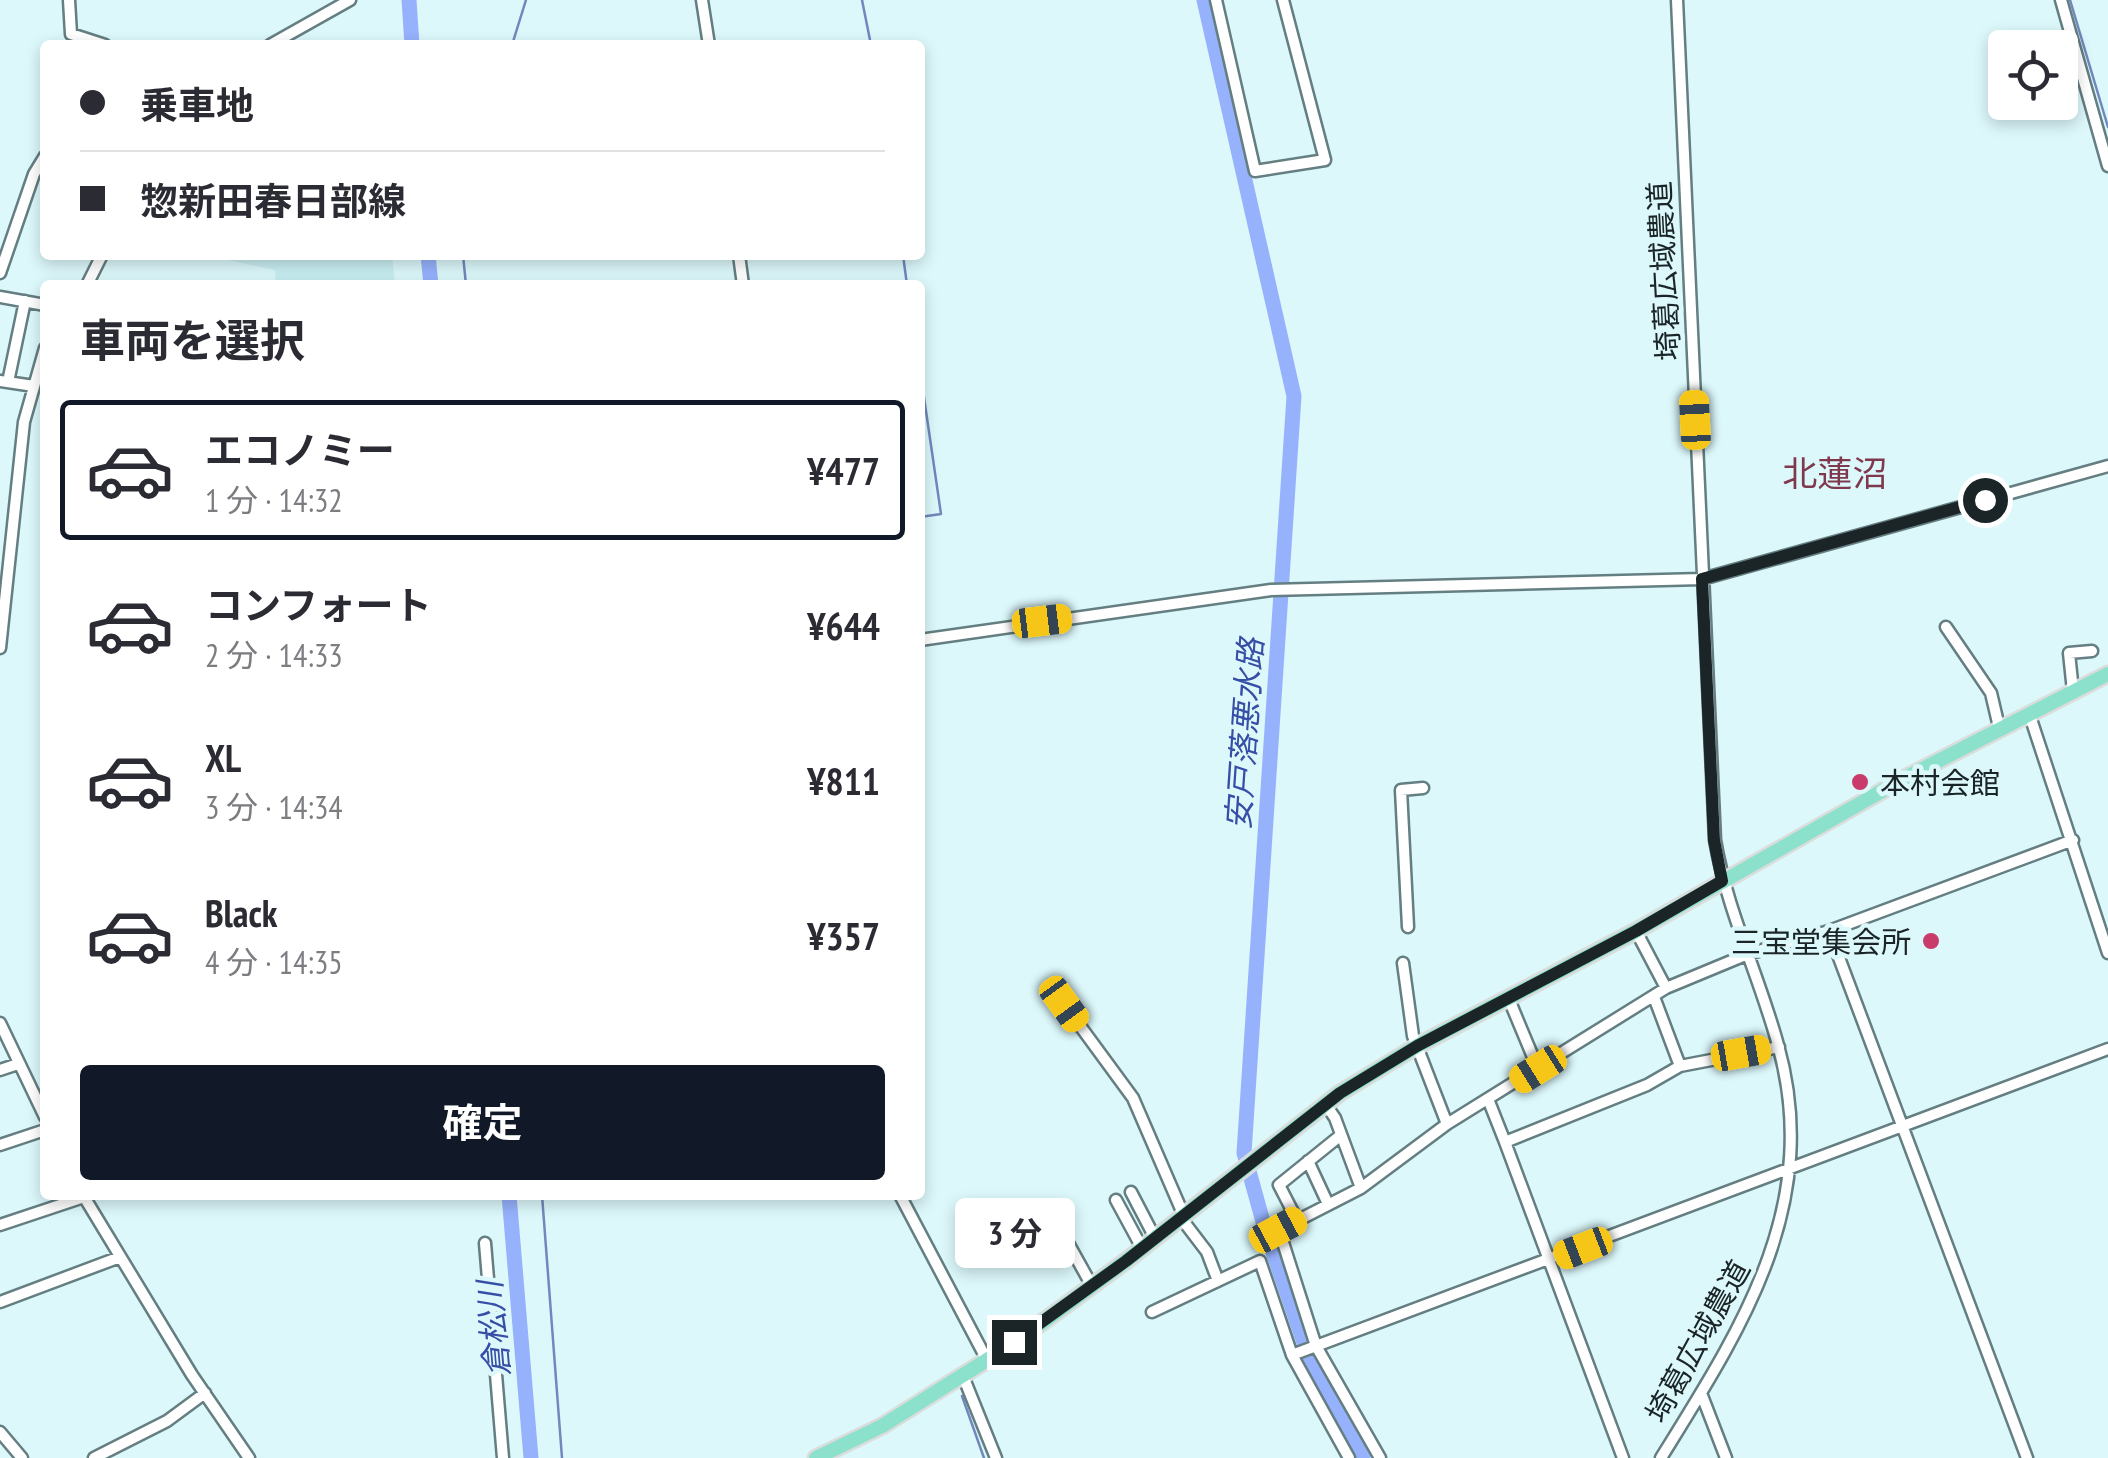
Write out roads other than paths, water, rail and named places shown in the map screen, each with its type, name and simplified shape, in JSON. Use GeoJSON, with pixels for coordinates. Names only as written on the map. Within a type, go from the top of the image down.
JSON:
{"type":"FeatureCollection","features":[{"type":"Feature","properties":{"kind":"main road"},"geometry":{"type":"LineString","coordinates":[[816,1458],[882,1426],[987,1360],[1092,1286],[1340,1093],[1417,1046],[1636,931],[1999,727],[2108,674]]}},
{"type":"Feature","properties":{"kind":"street"},"geometry":{"type":"LineString","coordinates":[[68,0],[71,34],[90,40]]}},
{"type":"Feature","properties":{"kind":"street"},"geometry":{"type":"LineString","coordinates":[[279,40],[350,0]]}},
{"type":"Feature","properties":{"kind":"street"},"geometry":{"type":"LineString","coordinates":[[702,0],[708,40]]}},
{"type":"Feature","properties":{"kind":"street"},"geometry":{"type":"LineString","coordinates":[[1216,0],[1255,171],[1325,160],[1283,0]]}},
{"type":"Feature","properties":{"kind":"street","name":"埼葛広域農道"},"geometry":{"type":"LineString","coordinates":[[1660,1458],[1744,1321],[1780,1226],[1787,1172],[1786,1086],[1779,1046],[1722,881],[1714,840],[1677,0]]}},
{"type":"Feature","properties":{"kind":"street"},"geometry":{"type":"LineString","coordinates":[[2061,0],[2108,166]]}},
{"type":"Feature","properties":{"kind":"street"},"geometry":{"type":"LineString","coordinates":[[0,273],[40,166]]}},
{"type":"Feature","properties":{"kind":"street"},"geometry":{"type":"LineString","coordinates":[[30,187],[40,191]]}},
{"type":"Feature","properties":{"kind":"street"},"geometry":{"type":"LineString","coordinates":[[0,297],[40,304]]}},
{"type":"Feature","properties":{"kind":"street"},"geometry":{"type":"LineString","coordinates":[[25,301],[4,381],[34,386]]}},
{"type":"Feature","properties":{"kind":"street"},"geometry":{"type":"LineString","coordinates":[[0,648],[24,422],[40,365]]}},
{"type":"Feature","properties":{"kind":"street"},"geometry":{"type":"LineString","coordinates":[[925,639],[1272,590],[1702,579],[2108,466]]}},
{"type":"Feature","properties":{"kind":"street"},"geometry":{"type":"LineString","coordinates":[[0,497],[15,501]]}},
{"type":"Feature","properties":{"kind":"street"},"geometry":{"type":"LineString","coordinates":[[1946,627],[1991,692],[1999,727]]}},
{"type":"Feature","properties":{"kind":"street"},"geometry":{"type":"LineString","coordinates":[[2073,691],[2070,654],[2092,651]]}},
{"type":"Feature","properties":{"kind":"street"},"geometry":{"type":"LineString","coordinates":[[2029,713],[2108,954]]}},
{"type":"Feature","properties":{"kind":"street"},"geometry":{"type":"LineString","coordinates":[[1408,927],[1400,790],[1422,788]]}},
{"type":"Feature","properties":{"kind":"street"},"geometry":{"type":"LineString","coordinates":[[1380,1458],[1316,1346],[1278,1230],[1361,1188],[1448,1124],[1666,988],[1748,954],[1828,930],[2073,840]]}},
{"type":"Feature","properties":{"kind":"street"},"geometry":{"type":"LineString","coordinates":[[1828,930],[2028,1458]]}},
{"type":"Feature","properties":{"kind":"street"},"geometry":{"type":"LineString","coordinates":[[1636,931],[1666,988]]}},
{"type":"Feature","properties":{"kind":"street"},"geometry":{"type":"LineString","coordinates":[[1404,963],[1413,1036],[1448,1124]]}},
{"type":"Feature","properties":{"kind":"street"},"geometry":{"type":"LineString","coordinates":[[1654,997],[1680,1066]]}},
{"type":"Feature","properties":{"kind":"street"},"geometry":{"type":"LineString","coordinates":[[1508,998],[1538,1069]]}},
{"type":"Feature","properties":{"kind":"street"},"geometry":{"type":"LineString","coordinates":[[1064,1004],[1134,1098],[1182,1217],[1207,1252],[1218,1281]]}},
{"type":"Feature","properties":{"kind":"street"},"geometry":{"type":"LineString","coordinates":[[0,1023],[40,1107]]}},
{"type":"Feature","properties":{"kind":"street"},"geometry":{"type":"LineString","coordinates":[[1506,1142],[1647,1084],[1680,1066],[1779,1046]]}},
{"type":"Feature","properties":{"kind":"street"},"geometry":{"type":"LineString","coordinates":[[1292,1355],[2108,1050]]}},
{"type":"Feature","properties":{"kind":"street"},"geometry":{"type":"LineString","coordinates":[[0,1070],[18,1064]]}},
{"type":"Feature","properties":{"kind":"street"},"geometry":{"type":"LineString","coordinates":[[1488,1099],[1624,1458]]}},
{"type":"Feature","properties":{"kind":"street"},"geometry":{"type":"LineString","coordinates":[[1326,1105],[1361,1188]]}},
{"type":"Feature","properties":{"kind":"street"},"geometry":{"type":"LineString","coordinates":[[0,1145],[40,1132]]}},
{"type":"Feature","properties":{"kind":"street"},"geometry":{"type":"LineString","coordinates":[[1297,1220],[1279,1186],[1342,1136]]}},
{"type":"Feature","properties":{"kind":"street"},"geometry":{"type":"LineString","coordinates":[[1308,1161],[1328,1204]]}},
{"type":"Feature","properties":{"kind":"street"},"geometry":{"type":"LineString","coordinates":[[1132,1192],[1155,1238]]}},
{"type":"Feature","properties":{"kind":"street"},"geometry":{"type":"LineString","coordinates":[[0,1224],[72,1200]]}},
{"type":"Feature","properties":{"kind":"street"},"geometry":{"type":"LineString","coordinates":[[86,1200],[249,1458]]}},
{"type":"Feature","properties":{"kind":"street"},"geometry":{"type":"LineString","coordinates":[[903,1200],[987,1360]]}},
{"type":"Feature","properties":{"kind":"street"},"geometry":{"type":"LineString","coordinates":[[1116,1200],[1142,1248]]}},
{"type":"Feature","properties":{"kind":"street"},"geometry":{"type":"LineString","coordinates":[[1064,1234],[1092,1286]]}},
{"type":"Feature","properties":{"kind":"street"},"geometry":{"type":"LineString","coordinates":[[485,1243],[503,1458]]}},
{"type":"Feature","properties":{"kind":"street"},"geometry":{"type":"LineString","coordinates":[[0,1302],[120,1256]]}},
{"type":"Feature","properties":{"kind":"street"},"geometry":{"type":"LineString","coordinates":[[1152,1312],[1260,1261],[1292,1355],[1349,1458]]}},
{"type":"Feature","properties":{"kind":"street"},"geometry":{"type":"LineString","coordinates":[[963,1376],[996,1458]]}},
{"type":"Feature","properties":{"kind":"street"},"geometry":{"type":"LineString","coordinates":[[1701,1392],[1726,1458]]}},
{"type":"Feature","properties":{"kind":"street"},"geometry":{"type":"LineString","coordinates":[[94,1458],[122,1452],[205,1393]]}},
{"type":"Feature","properties":{"kind":"street"},"geometry":{"type":"LineString","coordinates":[[0,1432],[22,1458]]}},
{"type":"Feature","properties":{"kind":"waterway","name":"倉松川"},"geometry":{"type":"LineString","coordinates":[[409,0],[412,40]]}},
{"type":"Feature","properties":{"kind":"waterway"},"geometry":{"type":"LineString","coordinates":[[514,40],[526,0]]}},
{"type":"Feature","properties":{"kind":"waterway"},"geometry":{"type":"LineString","coordinates":[[862,0],[870,40]]}},
{"type":"Feature","properties":{"kind":"waterway","name":"安戸落悪水路"},"geometry":{"type":"LineString","coordinates":[[1204,0],[1294,396],[1244,1153],[1265,1229],[1312,1366],[1363,1458]]}},
{"type":"Feature","properties":{"kind":"waterway"},"geometry":{"type":"LineString","coordinates":[[2070,0],[2108,127]]}},
{"type":"Feature","properties":{"kind":"waterway","name":"倉松川"},"geometry":{"type":"LineString","coordinates":[[428,260],[430,280]]}},
{"type":"Feature","properties":{"kind":"waterway"},"geometry":{"type":"LineString","coordinates":[[464,260],[466,280]]}},
{"type":"Feature","properties":{"kind":"waterway"},"geometry":{"type":"LineString","coordinates":[[904,260],[906,280]]}},
{"type":"Feature","properties":{"kind":"waterway"},"geometry":{"type":"LineString","coordinates":[[925,404],[941,514],[925,516]]}},
{"type":"Feature","properties":{"kind":"waterway","name":"倉松川"},"geometry":{"type":"LineString","coordinates":[[509,1200],[531,1458]]}},
{"type":"Feature","properties":{"kind":"waterway"},"geometry":{"type":"LineString","coordinates":[[542,1200],[562,1458]]}},
{"type":"Feature","properties":{"kind":"waterway"},"geometry":{"type":"LineString","coordinates":[[962,1396],[984,1458]]}},
{"type":"Feature","properties":{"kind":"place","name":"本村会館"},"geometry":{"type":"Point","coordinates":[1860,782]}},
{"type":"Feature","properties":{"kind":"place","name":"三宝堂集会所"},"geometry":{"type":"Point","coordinates":[1931,941]}},
{"type":"Feature","properties":{"kind":"district","name":"北蓮沼"},"geometry":{"type":"Point","coordinates":[1835,473]}}]}
